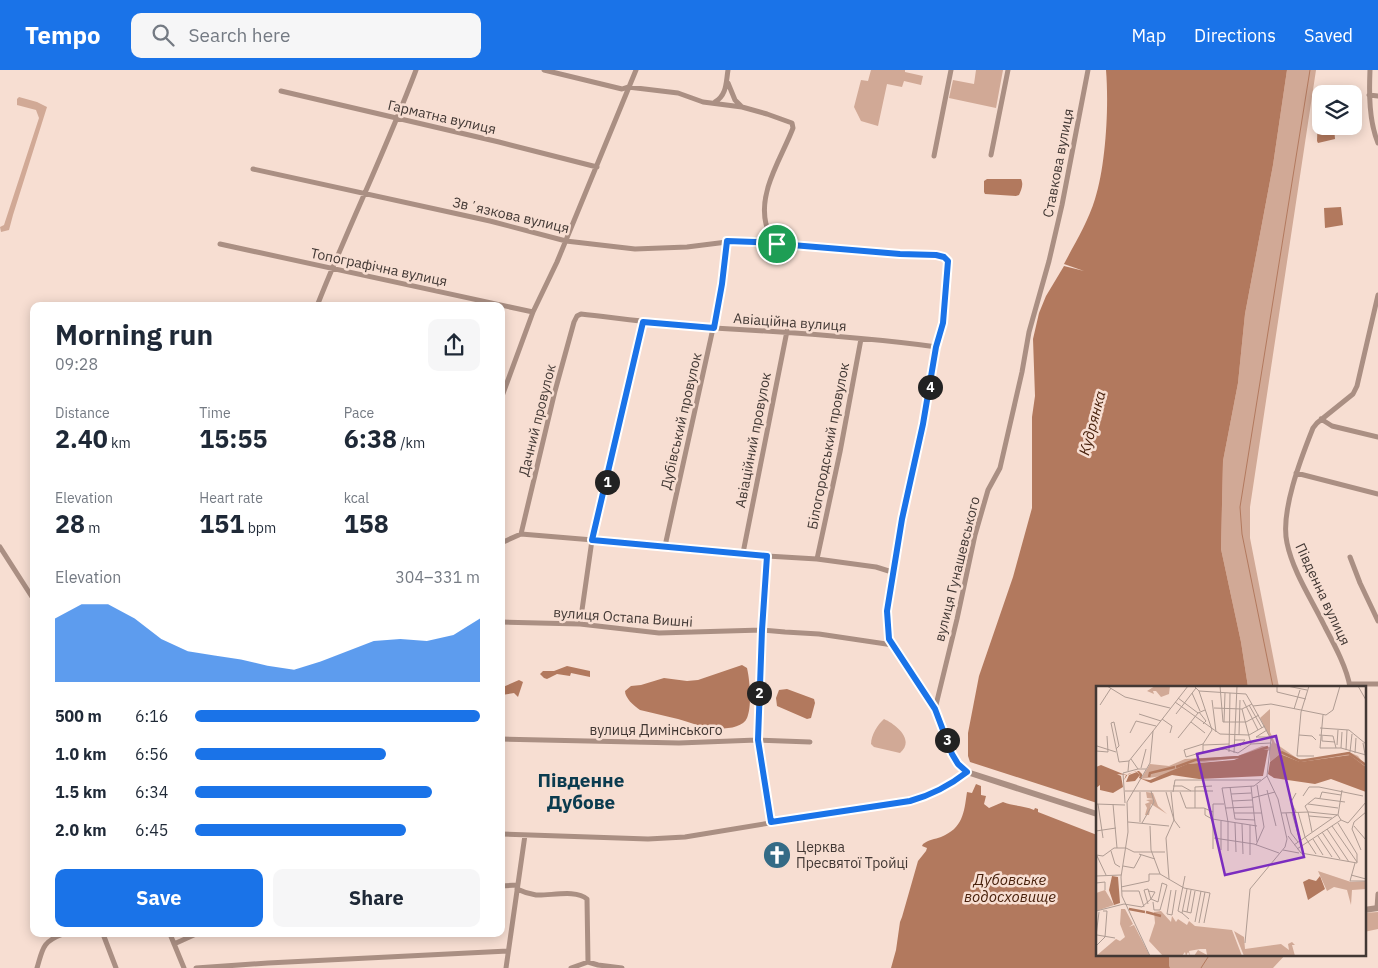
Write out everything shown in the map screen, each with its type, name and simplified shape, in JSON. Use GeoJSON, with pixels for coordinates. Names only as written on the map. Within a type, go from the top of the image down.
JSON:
{"type":"FeatureCollection","features":[{"type":"Feature","properties":{"kind":"street"},"geometry":{"type":"LineString","coordinates":[[319,302],[364,193],[398,119],[416,70]]}},
{"type":"Feature","properties":{"kind":"street"},"geometry":{"type":"LineString","coordinates":[[544,70],[622,89],[628,87],[678,93],[703,102],[742,107],[792,123],[793,128],[767,189],[766,225],[777,244]]}},
{"type":"Feature","properties":{"kind":"street"},"geometry":{"type":"LineString","coordinates":[[505,383],[533,312],[566,241],[636,70]]}},
{"type":"Feature","properties":{"kind":"street"},"geometry":{"type":"LineString","coordinates":[[728,70],[728,83],[735,100],[742,107]]}},
{"type":"Feature","properties":{"kind":"street"},"geometry":{"type":"LineString","coordinates":[[934,156],[951,70]]}},
{"type":"Feature","properties":{"kind":"street"},"geometry":{"type":"LineString","coordinates":[[991,155],[1008,70]]}},
{"type":"Feature","properties":{"kind":"street","name":"Ставкова вулиця"},"geometry":{"type":"LineString","coordinates":[[1049,261],[1072,158],[1088,70]]}},
{"type":"Feature","properties":{"kind":"street"},"geometry":{"type":"LineString","coordinates":[[1370,70],[1369,95],[1374,132],[1378,143]]}},
{"type":"Feature","properties":{"kind":"street"},"geometry":{"type":"LineString","coordinates":[[714,103],[722,96],[728,83]]}},
{"type":"Feature","properties":{"kind":"street","name":"Гарматна вулиця"},"geometry":{"type":"LineString","coordinates":[[281,91],[597,167]]}},
{"type":"Feature","properties":{"kind":"street"},"geometry":{"type":"LineString","coordinates":[[1369,95],[1378,96]]}},
{"type":"Feature","properties":{"kind":"street","name":"Звʼязкова вулиця"},"geometry":{"type":"LineString","coordinates":[[253,169],[490,221],[566,241],[635,249],[687,247],[727,241],[944,257],[948,261],[948,266],[943,323],[936,347]]}},
{"type":"Feature","properties":{"kind":"street","name":"Дубівський провулок"},"geometry":{"type":"LineString","coordinates":[[666,546],[689,434],[714,328],[727,241]]}},
{"type":"Feature","properties":{"kind":"street","name":"Топографічна вулиця"},"geometry":{"type":"LineString","coordinates":[[220,244],[487,302]]}},
{"type":"Feature","properties":{"kind":"street","name":"вулиця Гунашевського"},"geometry":{"type":"LineString","coordinates":[[935,709],[975,535],[988,490],[1000,468],[1029,332],[1049,261]]}},
{"type":"Feature","properties":{"kind":"street","name":"Південна вулиця"},"geometry":{"type":"LineString","coordinates":[[1350,686],[1335,646],[1294,563],[1286,542],[1285,529],[1296,473],[1313,428],[1353,394],[1357,386],[1378,295]]}},
{"type":"Feature","properties":{"kind":"street","name":"Топографічна вулиця"},"geometry":{"type":"LineString","coordinates":[[505,306],[533,312]]}},
{"type":"Feature","properties":{"kind":"street","name":"Авіаційна вулиця"},"geometry":{"type":"LineString","coordinates":[[582,314],[643,322],[714,328],[787,331],[936,347]]}},
{"type":"Feature","properties":{"kind":"street","name":"Дачний провулок"},"geometry":{"type":"LineString","coordinates":[[521,534],[555,391],[574,322],[577,316],[582,314]]}},
{"type":"Feature","properties":{"kind":"street"},"geometry":{"type":"LineString","coordinates":[[580,624],[592,540],[643,322]]}},
{"type":"Feature","properties":{"kind":"street","name":"Авіаційний провулок"},"geometry":{"type":"LineString","coordinates":[[743,553],[787,331]]}},
{"type":"Feature","properties":{"kind":"street","name":"Білогородський провулок"},"geometry":{"type":"LineString","coordinates":[[817,559],[840,452],[861,339]]}},
{"type":"Feature","properties":{"kind":"street"},"geometry":{"type":"LineString","coordinates":[[936,347],[923,424],[892,572],[887,611],[889,639],[935,709],[952,754],[958,764],[967,772],[1096,814]]}},
{"type":"Feature","properties":{"kind":"street"},"geometry":{"type":"LineString","coordinates":[[1321,420],[1332,426],[1378,437]]}},
{"type":"Feature","properties":{"kind":"street"},"geometry":{"type":"LineString","coordinates":[[1296,473],[1378,494]]}},
{"type":"Feature","properties":{"kind":"street"},"geometry":{"type":"LineString","coordinates":[[505,541],[521,534],[817,559],[876,567],[892,572]]}},
{"type":"Feature","properties":{"kind":"street"},"geometry":{"type":"LineString","coordinates":[[0,547],[30,594]]}},
{"type":"Feature","properties":{"kind":"street"},"geometry":{"type":"LineString","coordinates":[[767,556],[758,740],[771,822]]}},
{"type":"Feature","properties":{"kind":"street"},"geometry":{"type":"LineString","coordinates":[[1350,557],[1378,621]]}},
{"type":"Feature","properties":{"kind":"street","name":"вулиця Остапа Вишні"},"geometry":{"type":"LineString","coordinates":[[505,622],[580,624],[659,633],[762,630],[819,634],[892,645]]}},
{"type":"Feature","properties":{"kind":"street"},"geometry":{"type":"LineString","coordinates":[[1350,686],[1378,684]]}},
{"type":"Feature","properties":{"kind":"street","name":"вулиця Димінського"},"geometry":{"type":"LineString","coordinates":[[505,739],[679,743],[758,740],[810,742]]}},
{"type":"Feature","properties":{"kind":"street"},"geometry":{"type":"LineString","coordinates":[[505,834],[648,839],[685,837],[910,801],[941,790],[967,772]]}},
{"type":"Feature","properties":{"kind":"street"},"geometry":{"type":"LineString","coordinates":[[506,968],[525,835]]}},
{"type":"Feature","properties":{"kind":"street"},"geometry":{"type":"LineString","coordinates":[[505,886],[517,887],[524,892],[537,895],[574,893],[584,896],[586,899],[588,962]]}},
{"type":"Feature","properties":{"kind":"street"},"geometry":{"type":"LineString","coordinates":[[1377,908],[1378,894]]}},
{"type":"Feature","properties":{"kind":"street"},"geometry":{"type":"LineString","coordinates":[[38,968],[49,937]]}},
{"type":"Feature","properties":{"kind":"street"},"geometry":{"type":"LineString","coordinates":[[46,944],[54,937]]}},
{"type":"Feature","properties":{"kind":"street"},"geometry":{"type":"LineString","coordinates":[[105,937],[116,968]]}},
{"type":"Feature","properties":{"kind":"street"},"geometry":{"type":"LineString","coordinates":[[171,937],[184,968]]}},
{"type":"Feature","properties":{"kind":"street"},"geometry":{"type":"LineString","coordinates":[[174,944],[189,937]]}},
{"type":"Feature","properties":{"kind":"street"},"geometry":{"type":"LineString","coordinates":[[196,968],[508,952]]}},
{"type":"Feature","properties":{"kind":"street"},"geometry":{"type":"LineString","coordinates":[[571,968],[588,962],[622,968]]}},
{"type":"Feature","properties":{"kind":"shaded area"},"geometry":{"type":"Polygon","coordinates":[[[871,70],[905,70],[905,72],[923,76],[921,85],[904,81],[902,87],[887,84],[878,126],[861,121],[854,107],[861,80],[868,81],[871,70]]]}},
{"type":"Feature","properties":{"kind":"shaded area"},"geometry":{"type":"Polygon","coordinates":[[[976,70],[1003,70],[996,108],[949,98],[953,80],[974,84],[976,70]]]}},
{"type":"Feature","properties":{"kind":"shaded area"},"geometry":{"type":"Polygon","coordinates":[[[1287,70],[1316,70],[1314,85],[1312,85],[1312,96],[1250,507],[1250,538],[1279,686],[1248,686],[1241,642],[1221,549],[1223,461],[1238,383],[1245,314],[1273,165],[1287,70]]]}},
{"type":"Feature","properties":{"kind":"shaded area"},"geometry":{"type":"Polygon","coordinates":[[[19,97],[47,107],[9,230],[1,232],[0,227],[4,225],[39,118],[36,110],[17,105],[19,97]]]}},
{"type":"Feature","properties":{"kind":"shaded area"},"geometry":{"type":"Polygon","coordinates":[[[884,719],[899,729],[905,738],[906,743],[900,753],[874,747],[871,744],[875,730],[884,719]]]}},
{"type":"Feature","properties":{"kind":"shaded area"},"geometry":{"type":"Polygon","coordinates":[[[1378,912],[1378,929],[1366,932],[1366,913],[1378,912]]]}},
{"type":"Feature","properties":{"kind":"shaded area"},"geometry":{"type":"Polygon","coordinates":[[[1169,956],[1284,956],[1273,968],[1170,968],[1169,956]]]}},
{"type":"Feature","properties":{"kind":"water","name":"Кудрянка"},"geometry":{"type":"Polygon","coordinates":[[[1106,70],[1287,70],[1273,165],[1245,314],[1238,383],[1223,461],[1221,549],[1241,642],[1248,686],[1096,686],[1096,803],[970,762],[968,756],[968,733],[979,676],[1013,577],[1032,508],[1032,417],[1035,396],[1033,339],[1039,313],[1046,296],[1064,266],[1084,271],[1064,264],[1089,216],[1099,185],[1106,135],[1106,70]]]}},
{"type":"Feature","properties":{"kind":"water"},"geometry":{"type":"Polygon","coordinates":[[[1317,135],[1335,135],[1335,139],[1318,143],[1317,135]]]}},
{"type":"Feature","properties":{"kind":"water"},"geometry":{"type":"Polygon","coordinates":[[[987,179],[1021,179],[1022,187],[1019,195],[1016,196],[985,194],[984,181],[987,179]]]}},
{"type":"Feature","properties":{"kind":"water"},"geometry":{"type":"Polygon","coordinates":[[[1341,207],[1343,225],[1325,228],[1324,208],[1341,207]]]}},
{"type":"Feature","properties":{"kind":"water"},"geometry":{"type":"Polygon","coordinates":[[[742,665],[747,668],[748,673],[750,707],[744,722],[733,727],[718,729],[705,727],[640,710],[630,702],[625,694],[625,691],[631,686],[664,678],[687,681],[698,680],[742,665]]]}},
{"type":"Feature","properties":{"kind":"water"},"geometry":{"type":"Polygon","coordinates":[[[567,666],[590,671],[590,677],[571,673],[570,676],[557,674],[547,679],[540,674],[543,671],[554,671],[567,666]]]}},
{"type":"Feature","properties":{"kind":"water"},"geometry":{"type":"Polygon","coordinates":[[[519,680],[523,682],[518,697],[514,693],[505,694],[505,686],[519,680]]]}},
{"type":"Feature","properties":{"kind":"water"},"geometry":{"type":"Polygon","coordinates":[[[787,689],[814,699],[815,703],[811,718],[807,719],[777,706],[776,698],[779,690],[787,689]]]}},
{"type":"Feature","properties":{"kind":"water","name":"Дубовське водосховище"},"geometry":{"type":"Polygon","coordinates":[[[976,784],[981,786],[981,795],[986,796],[984,804],[989,808],[1003,802],[1034,810],[1035,808],[1038,809],[1038,812],[1096,835],[1096,956],[1169,956],[1170,968],[891,968],[900,922],[918,861],[927,848],[922,846],[954,829],[961,819],[967,792],[972,793],[976,784]]]}},
{"type":"Feature","properties":{"kind":"waterway"},"geometry":{"type":"LineString","coordinates":[[1273,686],[1242,534],[1240,507],[1310,70]]}},
{"type":"Feature","properties":{"kind":"waterway"},"geometry":{"type":"LineString","coordinates":[[1201,968],[1209,956]]}},
{"type":"Feature","properties":{"kind":"place","name":"Церква Пресвятої Тройці"},"geometry":{"type":"Point","coordinates":[777,855]}},
{"type":"Feature","properties":{"kind":"district","name":"Південне Дубове"},"geometry":{"type":"Point","coordinates":[581,791]}},
{"type":"Feature","properties":{"kind":"route"},"geometry":{"type":"LineString","coordinates":[[727,241],[777,244],[936,255],[944,257],[948,261],[943,323],[936,347],[923,424],[902,519],[887,611],[889,639],[935,709],[952,754],[958,764],[967,772],[945,788],[924,798],[771,822],[758,740],[767,556],[592,540],[643,322],[714,328],[727,241]]}}]}
